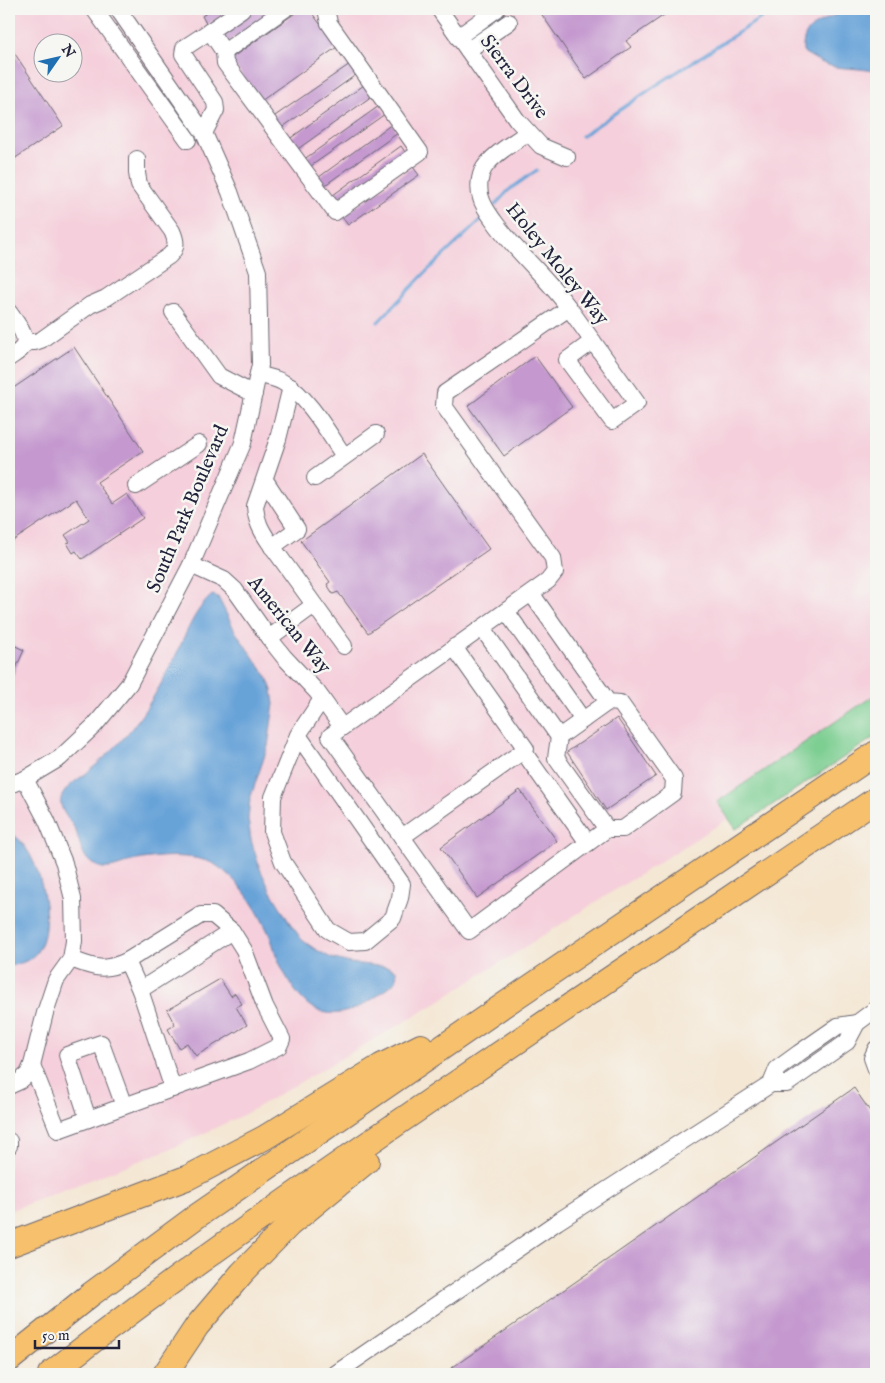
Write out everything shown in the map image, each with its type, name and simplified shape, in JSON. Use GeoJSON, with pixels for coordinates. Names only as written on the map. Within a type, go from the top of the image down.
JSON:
{"type":"FeatureCollection","features":[{"type":"Feature","properties":{"kind":"highway"},"geometry":{"type":"LineString","coordinates":[[9,1360],[90,1296],[197,1216],[514,998],[876,753]]}},
{"type":"Feature","properties":{"kind":"highway"},"geometry":{"type":"LineString","coordinates":[[50,1374],[219,1247],[493,1058],[876,799]]}},
{"type":"Feature","properties":{"kind":"highway"},"geometry":{"type":"LineString","coordinates":[[9,1245],[189,1177],[264,1138],[381,1066],[514,998]]}},
{"type":"Feature","properties":{"kind":"highway"},"geometry":{"type":"LineString","coordinates":[[165,1374],[197,1326],[242,1273],[289,1225],[493,1058]]}},
{"type":"Feature","properties":{"kind":"street"},"geometry":{"type":"LineString","coordinates":[[94,9],[188,140]]}},
{"type":"Feature","properties":{"kind":"street","name":"South Park Boulevard"},"geometry":{"type":"LineString","coordinates":[[9,785],[24,779],[60,758],[94,725],[129,684],[191,565],[243,443],[260,365],[258,272],[230,192],[204,133],[118,9]]}},
{"type":"Feature","properties":{"kind":"street"},"geometry":{"type":"LineString","coordinates":[[204,133],[216,110],[215,102],[183,54],[184,48],[242,9]]}},
{"type":"Feature","properties":{"kind":"street"},"geometry":{"type":"LineString","coordinates":[[224,52],[285,9]]}},
{"type":"Feature","properties":{"kind":"street"},"geometry":{"type":"LineString","coordinates":[[210,31],[224,52],[225,63],[335,212],[420,152],[329,23],[326,9]]}},
{"type":"Feature","properties":{"kind":"street","name":"Sierra Drive"},"geometry":{"type":"LineString","coordinates":[[439,9],[528,132],[541,146],[567,157]]}},
{"type":"Feature","properties":{"kind":"street"},"geometry":{"type":"LineString","coordinates":[[463,43],[497,9]]}},
{"type":"Feature","properties":{"kind":"street"},"geometry":{"type":"LineString","coordinates":[[463,43],[509,22]]}},
{"type":"Feature","properties":{"kind":"street","name":"Holey Moley Way"},"geometry":{"type":"LineString","coordinates":[[528,132],[491,159],[483,169],[480,177],[480,197],[505,236],[558,292],[637,403],[612,422],[567,360],[593,342]]}},
{"type":"Feature","properties":{"kind":"street"},"geometry":{"type":"LineString","coordinates":[[25,342],[41,340],[90,305],[106,298],[169,256],[175,249],[176,239],[172,231],[140,185],[137,173],[137,159]]}},
{"type":"Feature","properties":{"kind":"street"},"geometry":{"type":"LineString","coordinates":[[559,737],[608,702],[620,703],[674,780],[674,793],[623,829],[607,829],[469,931],[330,736],[531,593],[555,572],[553,558],[444,406],[444,393],[569,308]]}},
{"type":"Feature","properties":{"kind":"street"},"geometry":{"type":"LineString","coordinates":[[9,312],[23,333],[25,342],[23,348],[9,358]]}},
{"type":"Feature","properties":{"kind":"street"},"geometry":{"type":"LineString","coordinates":[[173,312],[219,376],[254,394]]}},
{"type":"Feature","properties":{"kind":"street"},"geometry":{"type":"LineString","coordinates":[[258,374],[283,382],[291,387],[307,404],[344,456]]}},
{"type":"Feature","properties":{"kind":"street"},"geometry":{"type":"LineString","coordinates":[[291,387],[278,439],[255,506],[258,526],[344,646]]}},
{"type":"Feature","properties":{"kind":"street"},"geometry":{"type":"LineString","coordinates":[[315,478],[376,434]]}},
{"type":"Feature","properties":{"kind":"street"},"geometry":{"type":"LineString","coordinates":[[136,486],[199,444]]}},
{"type":"Feature","properties":{"kind":"street"},"geometry":{"type":"LineString","coordinates":[[265,480],[297,529],[272,547]]}},
{"type":"Feature","properties":{"kind":"street","name":"American Way"},"geometry":{"type":"LineString","coordinates":[[191,565],[224,580],[235,590],[269,638],[322,699],[342,727]]}},
{"type":"Feature","properties":{"kind":"street"},"geometry":{"type":"LineString","coordinates":[[531,593],[608,702]]}},
{"type":"Feature","properties":{"kind":"street"},"geometry":{"type":"LineString","coordinates":[[269,638],[314,605]]}},
{"type":"Feature","properties":{"kind":"street"},"geometry":{"type":"LineString","coordinates":[[506,611],[583,720]]}},
{"type":"Feature","properties":{"kind":"street"},"geometry":{"type":"LineString","coordinates":[[482,628],[559,737],[556,758],[607,829]]}},
{"type":"Feature","properties":{"kind":"street"},"geometry":{"type":"LineString","coordinates":[[402,837],[526,750],[454,647]]}},
{"type":"Feature","properties":{"kind":"street"},"geometry":{"type":"LineString","coordinates":[[298,735],[402,884],[400,898],[393,918],[365,941],[349,942],[328,930],[283,862],[272,832],[273,797],[298,735],[322,699]]}},
{"type":"Feature","properties":{"kind":"street"},"geometry":{"type":"LineString","coordinates":[[523,751],[588,843]]}},
{"type":"Feature","properties":{"kind":"street"},"geometry":{"type":"LineString","coordinates":[[9,1086],[20,1081],[28,1074],[56,980],[71,959],[74,941],[73,899],[64,863],[47,821],[24,779]]}},
{"type":"Feature","properties":{"kind":"street"},"geometry":{"type":"LineString","coordinates":[[32,1065],[58,1130],[250,1061],[279,1046],[282,1040],[266,1006],[244,950],[232,931],[214,915],[201,915],[127,961],[104,969],[71,959]]}},
{"type":"Feature","properties":{"kind":"street"},"geometry":{"type":"LineString","coordinates":[[140,990],[232,931]]}},
{"type":"Feature","properties":{"kind":"street"},"geometry":{"type":"LineString","coordinates":[[127,961],[140,990],[173,1089]]}},
{"type":"Feature","properties":{"kind":"street"},"geometry":{"type":"LineString","coordinates":[[335,1374],[557,1222],[771,1084],[787,1084],[795,1079],[847,1042],[857,1023],[876,1009]]}},
{"type":"Feature","properties":{"kind":"street"},"geometry":{"type":"LineString","coordinates":[[88,1119],[67,1055],[101,1044],[124,1106]]}},
{"type":"Feature","properties":{"kind":"street"},"geometry":{"type":"LineString","coordinates":[[876,1049],[872,1058],[876,1069]]}},
{"type":"Feature","properties":{"kind":"street"},"geometry":{"type":"LineString","coordinates":[[9,1141],[9,1146]]}},
{"type":"Feature","properties":{"kind":"shaded area"},"geometry":{"type":"Polygon","coordinates":[[[9,9],[876,9],[876,722],[829,755],[425,1010],[245,1114],[175,1147],[9,1211],[9,9]]]}},
{"type":"Feature","properties":{"kind":"green space"},"geometry":{"type":"Polygon","coordinates":[[[876,694],[876,736],[736,829],[717,802],[876,694]]]}},
{"type":"Feature","properties":{"kind":"water"},"geometry":{"type":"Polygon","coordinates":[[[843,9],[876,9],[876,72],[831,66],[803,52],[803,42],[806,34],[816,24],[843,9]]]}},
{"type":"Feature","properties":{"kind":"water"},"geometry":{"type":"Polygon","coordinates":[[[212,595],[218,597],[235,631],[267,677],[272,690],[274,704],[268,746],[250,799],[248,819],[251,840],[260,869],[270,890],[302,940],[315,949],[331,958],[350,963],[389,967],[397,971],[396,981],[370,1001],[350,1010],[330,1013],[319,1011],[305,1002],[293,988],[283,971],[269,934],[253,904],[223,870],[214,864],[195,858],[174,856],[142,859],[110,868],[98,867],[85,856],[76,831],[62,809],[61,799],[65,790],[114,748],[141,715],[164,678],[195,616],[205,601],[212,595]]]}},
{"type":"Feature","properties":{"kind":"water"},"geometry":{"type":"Polygon","coordinates":[[[9,832],[20,840],[37,870],[45,907],[45,925],[42,941],[36,953],[27,961],[9,966],[9,832]]]}},
{"type":"Feature","properties":{"kind":"building"},"geometry":{"type":"Polygon","coordinates":[[[213,9],[232,9],[207,25],[202,16],[213,9]]]}},
{"type":"Feature","properties":{"kind":"building"},"geometry":{"type":"Polygon","coordinates":[[[254,9],[277,9],[224,45],[216,35],[254,9]]]}},
{"type":"Feature","properties":{"kind":"building"},"geometry":{"type":"Polygon","coordinates":[[[301,9],[309,9],[337,47],[261,101],[230,59],[301,9]]]}},
{"type":"Feature","properties":{"kind":"building"},"geometry":{"type":"Polygon","coordinates":[[[538,9],[673,9],[626,41],[631,47],[586,79],[538,9]]]}},
{"type":"Feature","properties":{"kind":"building"},"geometry":{"type":"Polygon","coordinates":[[[9,45],[63,126],[11,161],[9,158],[9,45]]]}},
{"type":"Feature","properties":{"kind":"building"},"geometry":{"type":"Polygon","coordinates":[[[350,64],[357,74],[280,129],[272,118],[350,64]]]}},
{"type":"Feature","properties":{"kind":"building"},"geometry":{"type":"Polygon","coordinates":[[[364,85],[372,96],[295,151],[288,140],[364,85]]]}},
{"type":"Feature","properties":{"kind":"building"},"geometry":{"type":"Polygon","coordinates":[[[379,106],[385,114],[308,168],[303,160],[379,106]]]}},
{"type":"Feature","properties":{"kind":"building"},"geometry":{"type":"Polygon","coordinates":[[[392,124],[398,133],[321,188],[315,180],[392,124]]]}},
{"type":"Feature","properties":{"kind":"building"},"geometry":{"type":"Polygon","coordinates":[[[401,146],[407,155],[339,204],[333,195],[401,146]]]}},
{"type":"Feature","properties":{"kind":"building"},"geometry":{"type":"Polygon","coordinates":[[[413,167],[419,175],[348,225],[342,217],[413,167]]]}},
{"type":"Feature","properties":{"kind":"building"},"geometry":{"type":"Polygon","coordinates":[[[74,347],[143,451],[97,482],[112,504],[127,494],[143,518],[82,559],[76,551],[73,553],[67,543],[70,542],[65,535],[89,519],[76,499],[11,542],[9,539],[9,391],[74,347]]]}},
{"type":"Feature","properties":{"kind":"building"},"geometry":{"type":"Polygon","coordinates":[[[535,356],[572,407],[504,456],[468,406],[535,356]]]}},
{"type":"Feature","properties":{"kind":"building"},"geometry":{"type":"Polygon","coordinates":[[[422,454],[489,549],[368,633],[338,592],[333,594],[327,584],[330,582],[301,541],[422,454]]]}},
{"type":"Feature","properties":{"kind":"building"},"geometry":{"type":"Polygon","coordinates":[[[9,643],[24,650],[9,684],[9,643]]]}},
{"type":"Feature","properties":{"kind":"building"},"geometry":{"type":"Polygon","coordinates":[[[617,718],[656,776],[606,810],[567,752],[617,718]]]}},
{"type":"Feature","properties":{"kind":"building"},"geometry":{"type":"Polygon","coordinates":[[[520,790],[557,841],[477,898],[441,847],[520,790]]]}},
{"type":"Feature","properties":{"kind":"building"},"geometry":{"type":"Polygon","coordinates":[[[220,979],[231,996],[235,993],[242,1004],[236,1007],[247,1025],[196,1056],[187,1043],[179,1048],[168,1029],[175,1025],[167,1010],[220,979]]]}},
{"type":"Feature","properties":{"kind":"building"},"geometry":{"type":"Polygon","coordinates":[[[854,1088],[876,1120],[876,1374],[443,1374],[854,1088]]]}},
{"type":"Feature","properties":{"kind":"waterway"},"geometry":{"type":"LineString","coordinates":[[582,136],[655,86],[775,9]]}},
{"type":"Feature","properties":{"kind":"waterway"},"geometry":{"type":"LineString","coordinates":[[495,205],[509,190],[537,170]]}},
{"type":"Feature","properties":{"kind":"waterway"},"geometry":{"type":"LineString","coordinates":[[378,322],[427,271],[485,216]]}}]}
